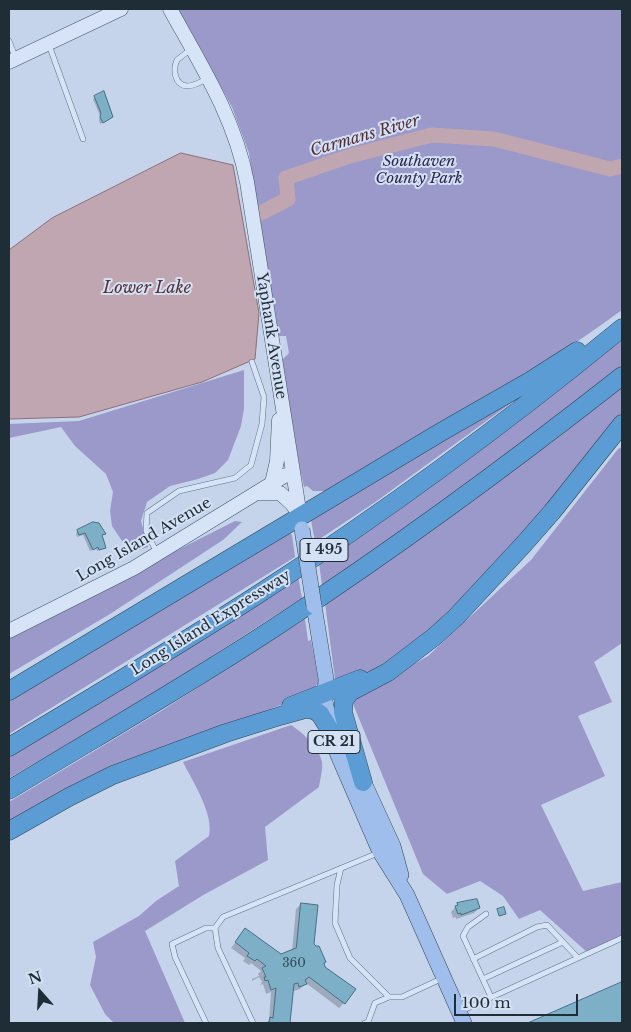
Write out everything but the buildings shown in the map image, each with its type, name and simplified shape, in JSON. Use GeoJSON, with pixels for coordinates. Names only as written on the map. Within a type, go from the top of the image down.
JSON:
{"type":"FeatureCollection","features":[{"type":"Feature","properties":{"kind":"highway"},"geometry":{"type":"LineString","coordinates":[[9,691],[301,523],[530,381],[622,320]]}},
{"type":"Feature","properties":{"kind":"highway","name":"Long Island Expressway"},"geometry":{"type":"LineString","coordinates":[[9,747],[168,651],[255,596],[338,540],[433,474],[622,328]]}},
{"type":"Feature","properties":{"kind":"highway","name":"I 495"},"geometry":{"type":"LineString","coordinates":[[9,790],[180,688],[275,628],[466,495],[622,376]]}},
{"type":"Feature","properties":{"kind":"highway"},"geometry":{"type":"LineString","coordinates":[[363,782],[346,723],[343,708],[344,700],[350,692],[388,672],[418,650],[456,616],[524,545],[622,424]]}},
{"type":"Feature","properties":{"kind":"highway"},"geometry":{"type":"LineString","coordinates":[[226,733],[328,687],[374,674],[418,650]]}},
{"type":"Feature","properties":{"kind":"highway"},"geometry":{"type":"LineString","coordinates":[[9,831],[113,775],[226,733],[291,713],[309,709],[314,710],[320,714],[331,732]]}},
{"type":"Feature","properties":{"kind":"main road"},"geometry":{"type":"LineString","coordinates":[[12,61],[121,9]]}},
{"type":"Feature","properties":{"kind":"main road","name":"Yaphank Avenue"},"geometry":{"type":"LineString","coordinates":[[170,9],[229,120],[244,166],[318,636],[328,687],[325,702],[331,732],[344,769],[387,849]]}},
{"type":"Feature","properties":{"kind":"main road"},"geometry":{"type":"LineString","coordinates":[[272,483],[277,461],[281,399]]}},
{"type":"Feature","properties":{"kind":"main road","name":"Long Island Avenue"},"geometry":{"type":"LineString","coordinates":[[9,631],[114,579],[158,554],[254,493],[284,476],[293,474]]}},
{"type":"Feature","properties":{"kind":"main road"},"geometry":{"type":"LineString","coordinates":[[254,493],[280,493],[292,504],[301,523]]}},
{"type":"Feature","properties":{"kind":"main road","name":"Yaphank Avenue"},"geometry":{"type":"LineString","coordinates":[[328,687],[336,698],[350,753],[363,782],[387,849],[461,1018]]}},
{"type":"Feature","properties":{"kind":"lane"},"geometry":{"type":"LineString","coordinates":[[9,40],[12,61]]}},
{"type":"Feature","properties":{"kind":"lane"},"geometry":{"type":"LineString","coordinates":[[48,44],[83,139]]}},
{"type":"Feature","properties":{"kind":"lane"},"geometry":{"type":"LineString","coordinates":[[192,49],[177,60],[174,73],[178,80],[187,86],[208,78]]}},
{"type":"Feature","properties":{"kind":"lane"},"geometry":{"type":"LineString","coordinates":[[158,554],[146,531],[147,513],[179,491],[235,478],[251,466],[262,424],[264,397],[252,362]]}},
{"type":"Feature","properties":{"kind":"lane"},"geometry":{"type":"LineString","coordinates":[[214,928],[223,917],[387,849]]}},
{"type":"Feature","properties":{"kind":"lane"},"geometry":{"type":"LineString","coordinates":[[341,868],[337,885],[335,922],[350,958],[389,998]]}},
{"type":"Feature","properties":{"kind":"lane"},"geometry":{"type":"LineString","coordinates":[[486,914],[468,927],[463,936],[491,997]]}},
{"type":"Feature","properties":{"kind":"lane"},"geometry":{"type":"LineString","coordinates":[[473,958],[537,927],[547,925],[578,958]]}},
{"type":"Feature","properties":{"kind":"lane"},"geometry":{"type":"LineString","coordinates":[[206,1023],[175,957],[172,944],[206,928],[214,928]]}},
{"type":"Feature","properties":{"kind":"lane"},"geometry":{"type":"LineString","coordinates":[[214,928],[218,948],[253,1023]]}},
{"type":"Feature","properties":{"kind":"lane"},"geometry":{"type":"LineString","coordinates":[[461,1018],[491,997],[622,938]]}},
{"type":"Feature","properties":{"kind":"lane"},"geometry":{"type":"LineString","coordinates":[[483,979],[563,942]]}},
{"type":"Feature","properties":{"kind":"lane"},"geometry":{"type":"LineString","coordinates":[[367,1023],[375,1004],[389,998],[402,997],[444,978]]}},
{"type":"Feature","properties":{"kind":"green space","name":"Southaven County Park"},"geometry":{"type":"Polygon","coordinates":[[[178,9],[622,9],[622,310],[513,383],[325,492],[313,491],[307,486],[304,487],[282,360],[289,353],[286,336],[277,336],[249,153],[232,107],[178,9]]]}},
{"type":"Feature","properties":{"kind":"green space"},"geometry":{"type":"Polygon","coordinates":[[[622,339],[622,367],[617,372],[487,471],[322,586],[319,562],[476,451],[622,339]]]}},
{"type":"Feature","properties":{"kind":"green space"},"geometry":{"type":"Polygon","coordinates":[[[244,370],[244,409],[241,426],[228,460],[215,473],[170,486],[147,502],[141,521],[148,547],[130,553],[112,526],[110,511],[113,492],[106,474],[75,446],[61,427],[9,438],[9,424],[79,421],[244,370]]]}},
{"type":"Feature","properties":{"kind":"green space"},"geometry":{"type":"Polygon","coordinates":[[[622,387],[622,419],[541,514],[458,604],[404,652],[363,674],[340,680],[338,678],[335,679],[325,603],[552,442],[622,387]]]}},
{"type":"Feature","properties":{"kind":"green space"},"geometry":{"type":"Polygon","coordinates":[[[518,398],[374,503],[315,542],[311,520],[313,515],[518,398]]]}},
{"type":"Feature","properties":{"kind":"green space"},"geometry":{"type":"Polygon","coordinates":[[[622,447],[622,643],[594,662],[612,702],[578,716],[605,776],[541,805],[583,891],[622,882],[622,938],[588,953],[540,910],[519,919],[503,896],[480,881],[447,894],[423,874],[351,699],[428,656],[531,560],[618,449],[622,447]]]}},
{"type":"Feature","properties":{"kind":"green space"},"geometry":{"type":"Polygon","coordinates":[[[235,521],[242,522],[223,540],[110,614],[9,674],[9,635],[235,521]]]}},
{"type":"Feature","properties":{"kind":"green space"},"geometry":{"type":"Polygon","coordinates":[[[289,532],[292,535],[295,557],[9,734],[9,698],[289,532]]]}},
{"type":"Feature","properties":{"kind":"green space"},"geometry":{"type":"Polygon","coordinates":[[[298,576],[302,598],[144,700],[9,778],[9,755],[298,576]]]}},
{"type":"Feature","properties":{"kind":"green space"},"geometry":{"type":"Polygon","coordinates":[[[305,619],[308,641],[311,640],[319,684],[316,685],[316,688],[298,698],[233,724],[9,826],[9,802],[161,711],[305,619]]]}},
{"type":"Feature","properties":{"kind":"green space"},"geometry":{"type":"Polygon","coordinates":[[[291,725],[305,736],[318,751],[322,762],[319,787],[265,827],[268,860],[205,894],[145,931],[185,1023],[114,1023],[105,1014],[90,985],[96,957],[93,942],[139,916],[156,901],[179,886],[175,861],[209,836],[210,827],[206,808],[183,762],[291,725]]]}},
{"type":"Feature","properties":{"kind":"water","name":"Lower Lake"},"geometry":{"type":"Polygon","coordinates":[[[181,153],[233,165],[259,313],[255,359],[202,382],[79,417],[9,419],[9,250],[52,218],[181,153]]]}},
{"type":"Feature","properties":{"kind":"waterway","name":"Carmans River"},"geometry":{"type":"LineString","coordinates":[[261,213],[288,199],[286,178],[350,156],[432,135],[494,139],[610,169],[622,166]]}}]}
